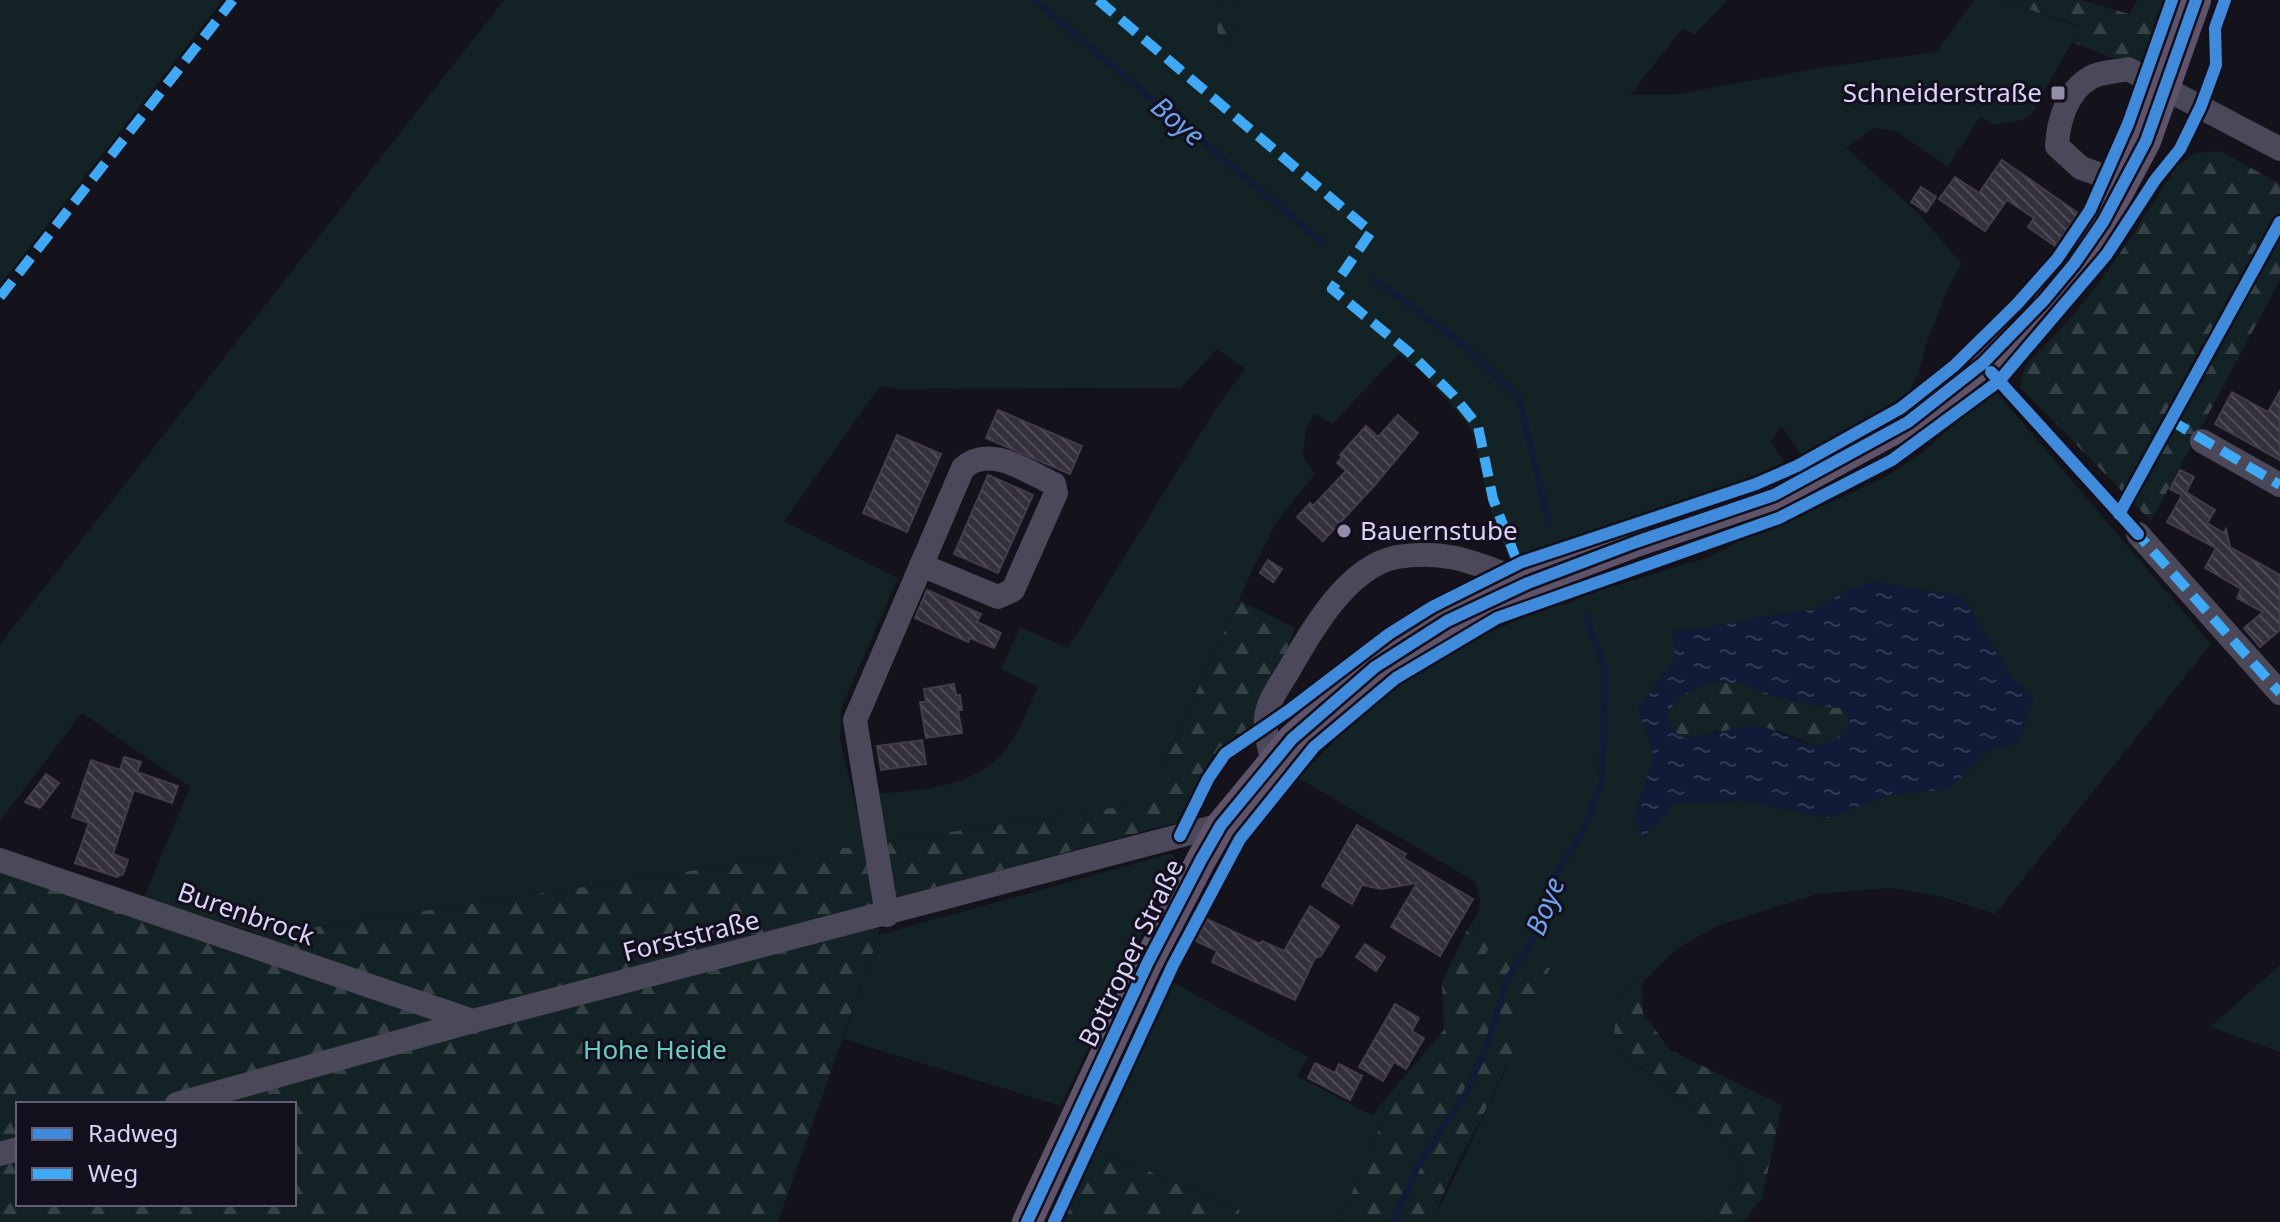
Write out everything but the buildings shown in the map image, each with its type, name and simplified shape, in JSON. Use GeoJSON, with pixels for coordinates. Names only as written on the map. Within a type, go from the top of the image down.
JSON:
{"type":"FeatureCollection","features":[{"type":"Feature","properties":{"kind":"main road","name":"Bottroper Straße"},"geometry":{"type":"LineString","coordinates":[[1027,1222],[1148,962],[1221,825],[1292,739],[1375,667],[1447,621],[1528,583],[1774,495],[1908,422],[1983,363],[2044,300],[2088,243],[2125,183],[2167,88],[2196,0]]}},
{"type":"Feature","properties":{"kind":"street"},"geometry":{"type":"LineString","coordinates":[[2125,183],[2081,168],[2057,146],[2057,123],[2069,99],[2090,78],[2128,69],[2280,149]]}},
{"type":"Feature","properties":{"kind":"street"},"geometry":{"type":"LineString","coordinates":[[2202,441],[2280,485]]}},
{"type":"Feature","properties":{"kind":"street"},"geometry":{"type":"LineString","coordinates":[[887,915],[855,720],[921,565],[963,468],[972,460],[982,457],[997,458],[1054,484],[1056,493],[1013,590],[1007,595],[998,597],[921,565]]}},
{"type":"Feature","properties":{"kind":"street"},"geometry":{"type":"LineString","coordinates":[[2138,534],[2280,693]]}},
{"type":"Feature","properties":{"kind":"street"},"geometry":{"type":"LineString","coordinates":[[1273,763],[1265,726],[1268,706],[1319,617],[1365,571],[1394,557],[1433,555],[1463,558],[1528,583]]}},
{"type":"Feature","properties":{"kind":"street","name":"Forststraße"},"geometry":{"type":"LineString","coordinates":[[184,1102],[473,1021],[887,915],[1221,825]]}},
{"type":"Feature","properties":{"kind":"street","name":"Burenbrock"},"geometry":{"type":"LineString","coordinates":[[0,860],[473,1021]]}},
{"type":"Feature","properties":{"kind":"green space"},"geometry":{"type":"Polygon","coordinates":[[[0,0],[223,0],[0,285],[0,0]]]}},
{"type":"Feature","properties":{"kind":"green space"},"geometry":{"type":"Polygon","coordinates":[[[504,0],[1223,0],[1216,31],[1229,48],[1239,0],[1728,0],[1695,34],[1682,29],[1630,95],[1678,94],[1825,67],[1936,52],[1974,0],[2000,0],[2080,27],[2031,115],[2023,120],[1994,125],[1980,117],[1948,167],[1896,131],[1874,128],[1846,148],[1918,213],[1962,264],[1952,279],[1926,345],[1918,375],[1907,395],[1852,432],[1803,457],[1781,426],[1771,442],[1785,463],[1778,467],[1720,493],[1631,519],[1522,557],[1513,542],[1504,547],[1488,502],[1474,437],[1467,423],[1422,372],[1399,354],[1332,424],[1314,413],[1306,430],[1303,456],[1315,474],[1277,521],[1253,569],[1163,764],[1153,802],[884,842],[877,794],[926,789],[957,781],[986,767],[1005,750],[1038,687],[1001,669],[1020,627],[1068,648],[1216,408],[1245,369],[1217,349],[1181,388],[900,389],[880,386],[784,521],[898,578],[841,709],[840,739],[865,845],[262,935],[144,897],[190,787],[82,713],[0,821],[0,644],[504,0]]]}},
{"type":"Feature","properties":{"kind":"green space"},"geometry":{"type":"Polygon","coordinates":[[[1223,0],[1239,0],[1229,48],[1217,32],[1223,0]]]}},
{"type":"Feature","properties":{"kind":"green space"},"geometry":{"type":"Polygon","coordinates":[[[2000,0],[2081,0],[2129,14],[2138,0],[2167,0],[2145,65],[2131,65],[2072,42],[2080,26],[2000,0]]]}},
{"type":"Feature","properties":{"kind":"green space"},"geometry":{"type":"Polygon","coordinates":[[[2220,151],[2280,184],[2280,280],[2151,521],[2020,387],[2029,363],[2090,294],[2177,166],[2195,153],[2220,151]]]}},
{"type":"Feature","properties":{"kind":"green space"},"geometry":{"type":"Polygon","coordinates":[[[1998,394],[2211,644],[1995,914],[1943,897],[1890,888],[1817,894],[1717,926],[1678,948],[1642,983],[1629,981],[1622,996],[1616,1027],[1621,1052],[1705,1121],[1740,1164],[1744,1177],[1705,1222],[1436,1222],[1436,1215],[1507,1067],[1485,957],[1491,942],[1467,930],[1480,907],[1477,889],[1474,881],[1298,778],[1374,705],[1448,654],[1558,604],[1564,605],[1588,594],[1712,556],[1741,540],[1885,477],[1922,453],[1987,395],[1998,394]],[[1849,589],[1817,609],[1709,628],[1673,631],[1675,659],[1638,708],[1654,756],[1633,818],[1645,837],[1675,803],[1744,801],[1828,818],[1889,795],[1949,789],[1988,751],[2018,743],[2034,697],[2012,677],[1963,597],[1849,589]]]}},
{"type":"Feature","properties":{"kind":"green space","name":"Hohe Heide"},"geometry":{"type":"Polygon","coordinates":[[[1239,600],[1295,628],[1261,718],[1212,764],[1182,821],[878,903],[879,935],[778,1222],[0,1222],[0,866],[222,941],[1152,802],[1163,764],[1239,600]]]}},
{"type":"Feature","properties":{"kind":"green space"},"geometry":{"type":"Polygon","coordinates":[[[1720,682],[1743,684],[1785,700],[1843,709],[1849,718],[1845,730],[1833,742],[1816,746],[1779,731],[1716,731],[1694,738],[1679,735],[1671,728],[1667,716],[1682,696],[1695,688],[1720,682]]]}},
{"type":"Feature","properties":{"kind":"green space"},"geometry":{"type":"Polygon","coordinates":[[[1173,853],[1175,864],[1061,1106],[843,1039],[879,935],[1173,853]]]}},
{"type":"Feature","properties":{"kind":"green space"},"geometry":{"type":"Polygon","coordinates":[[[1467,930],[1491,942],[1485,957],[1550,968],[1441,1199],[1436,1222],[1339,1222],[1385,1116],[1382,1103],[1444,1030],[1442,983],[1467,930]]]}},
{"type":"Feature","properties":{"kind":"green space"},"geometry":{"type":"Polygon","coordinates":[[[2280,965],[2280,1052],[2210,1027],[2280,965]]]}},
{"type":"Feature","properties":{"kind":"green space"},"geometry":{"type":"Polygon","coordinates":[[[1629,981],[1642,983],[1643,1013],[1670,1050],[1782,1105],[1762,1198],[1743,1222],[1705,1222],[1744,1177],[1731,1150],[1690,1107],[1617,1045],[1614,1034],[1616,1019],[1629,981]]]}},
{"type":"Feature","properties":{"kind":"green space"},"geometry":{"type":"Polygon","coordinates":[[[1173,982],[1308,1057],[1297,1076],[1372,1115],[1382,1103],[1385,1116],[1339,1222],[1236,1222],[1240,1210],[1094,1148],[1173,982]]]}},
{"type":"Feature","properties":{"kind":"green space"},"geometry":{"type":"Polygon","coordinates":[[[1094,1148],[1240,1210],[1236,1222],[1064,1222],[1094,1148]]]}},
{"type":"Feature","properties":{"kind":"water"},"geometry":{"type":"Polygon","coordinates":[[[1875,581],[1963,597],[2012,677],[2034,697],[2018,743],[1988,751],[1949,789],[1889,795],[1828,818],[1744,801],[1675,803],[1644,837],[1633,818],[1654,756],[1638,708],[1675,659],[1673,631],[1709,628],[1817,609],[1849,589],[1875,581]],[[1720,682],[1688,692],[1676,702],[1667,716],[1672,728],[1681,736],[1688,737],[1745,726],[1763,727],[1803,743],[1819,745],[1835,740],[1849,718],[1843,709],[1785,700],[1743,684],[1720,682]]]}},
{"type":"Feature","properties":{"kind":"waterway","name":"Boye"},"geometry":{"type":"LineString","coordinates":[[1034,0],[1323,243]]}},
{"type":"Feature","properties":{"kind":"waterway","name":"Boye"},"geometry":{"type":"LineString","coordinates":[[1374,279],[1463,345],[1519,398],[1549,524]]}},
{"type":"Feature","properties":{"kind":"waterway","name":"Boye"},"geometry":{"type":"LineString","coordinates":[[1393,1222],[1420,1162],[1465,1095],[1489,1039],[1507,979],[1542,926],[1554,878],[1585,827],[1602,780],[1605,670],[1586,616]]}},
{"type":"Feature","properties":{"kind":"marked path"},"geometry":{"type":"LineString","coordinates":[[0,297],[233,0]]}},
{"type":"Feature","properties":{"kind":"marked path"},"geometry":{"type":"LineString","coordinates":[[1098,0],[1371,232],[1332,289],[1410,353],[1454,396],[1478,426],[1493,499],[1518,564]]}},
{"type":"Feature","properties":{"kind":"marked path"},"geometry":{"type":"LineString","coordinates":[[2170,420],[2280,485]]}},
{"type":"Feature","properties":{"kind":"marked path"},"geometry":{"type":"LineString","coordinates":[[2133,529],[2280,693]]}},
{"type":"Feature","properties":{"kind":"cycle path"},"geometry":{"type":"LineString","coordinates":[[1180,836],[1208,779],[1225,754],[1288,711],[1389,634],[1432,607],[1522,562],[1756,484],[1797,466],[1901,408],[1954,366],[2057,259],[2090,210],[2128,124],[2172,0]]}},
{"type":"Feature","properties":{"kind":"cycle path"},"geometry":{"type":"LineString","coordinates":[[1027,1222],[1148,962],[1201,860],[1221,825],[1292,739],[1375,667],[1447,621],[1528,583],[1774,495],[1908,422],[1983,363],[2044,300],[2103,222],[2146,141],[2196,0]]}},
{"type":"Feature","properties":{"kind":"cycle path"},"geometry":{"type":"LineString","coordinates":[[1054,1222],[1173,965],[1240,839],[1314,747],[1396,678],[1497,618],[1779,518],[1892,460],[1999,381],[2107,254],[2155,180],[2180,149],[2216,65],[2215,28],[2225,0]]}},
{"type":"Feature","properties":{"kind":"cycle path"},"geometry":{"type":"LineString","coordinates":[[2119,514],[2280,222]]}},
{"type":"Feature","properties":{"kind":"cycle path"},"geometry":{"type":"LineString","coordinates":[[1991,372],[2138,534]]}},
{"type":"Feature","properties":{"kind":"place","name":"Schneiderstraße"},"geometry":{"type":"Point","coordinates":[2058,93]}},
{"type":"Feature","properties":{"kind":"place","name":"Bauernstube"},"geometry":{"type":"Point","coordinates":[1344,531]}}]}
